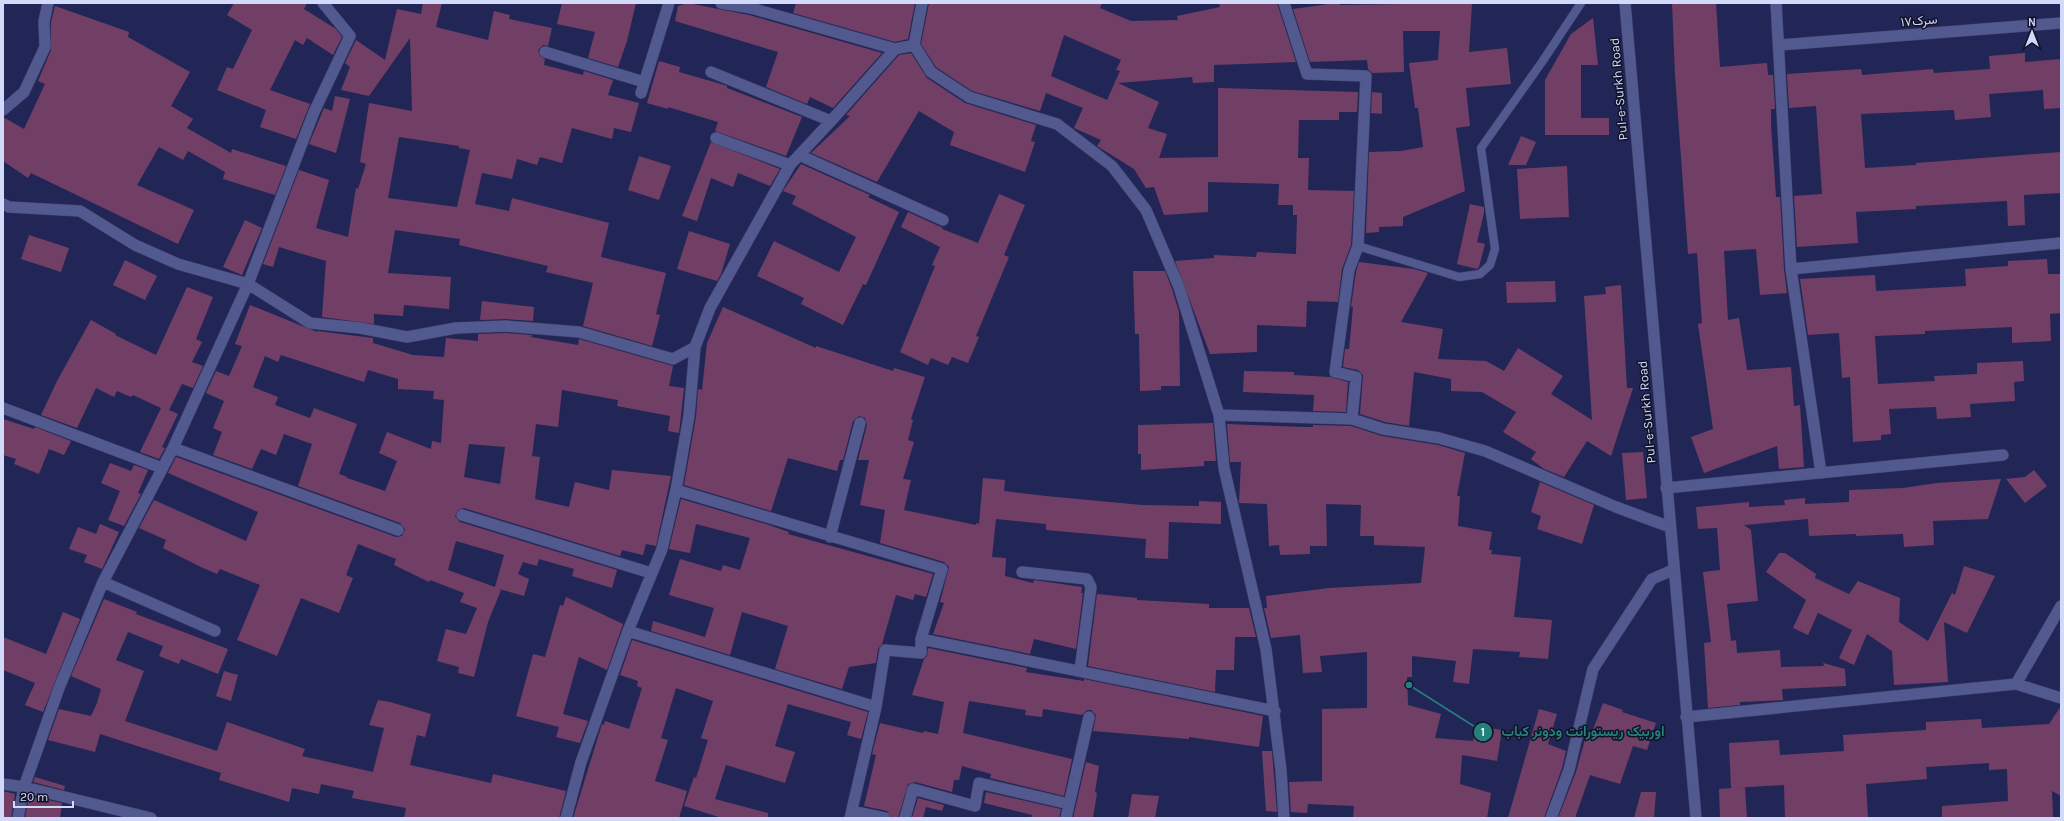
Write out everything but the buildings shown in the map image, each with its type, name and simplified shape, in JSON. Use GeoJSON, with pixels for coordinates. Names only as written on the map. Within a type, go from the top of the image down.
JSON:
{"type":"FeatureCollection","features":[{"type":"Feature","properties":{"kind":"street"},"geometry":{"type":"LineString","coordinates":[[3,110],[24,92],[45,47],[44,21],[48,3]]}},
{"type":"Feature","properties":{"kind":"street"},"geometry":{"type":"LineString","coordinates":[[18,818],[24,787],[59,688],[103,582],[173,448],[248,284],[314,112],[350,36],[323,3]]}},
{"type":"Feature","properties":{"kind":"street"},"geometry":{"type":"LineString","coordinates":[[641,93],[669,3]]}},
{"type":"Feature","properties":{"kind":"street"},"geometry":{"type":"LineString","coordinates":[[721,3],[751,8],[895,49],[914,45]]}},
{"type":"Feature","properties":{"kind":"street"},"geometry":{"type":"LineString","coordinates":[[922,3],[914,45],[931,72],[969,97],[1057,124],[1112,166],[1146,210],[1179,287],[1219,415],[1224,468],[1266,649],[1282,770],[1284,818]]}},
{"type":"Feature","properties":{"kind":"street"},"geometry":{"type":"LineString","coordinates":[[1284,3],[1307,74],[1366,76],[1358,246],[1349,270],[1335,372],[1356,377],[1352,419]]}},
{"type":"Feature","properties":{"kind":"street","name":"Pul-e-Surkh Road"},"geometry":{"type":"LineString","coordinates":[[1625,3],[1666,488],[1696,818]]}},
{"type":"Feature","properties":{"kind":"street"},"geometry":{"type":"LineString","coordinates":[[1776,3],[1780,45],[1791,269],[1821,473]]}},
{"type":"Feature","properties":{"kind":"street","name":"سرک۱۷"},"geometry":{"type":"LineString","coordinates":[[1780,45],[2061,23]]}},
{"type":"Feature","properties":{"kind":"street"},"geometry":{"type":"LineString","coordinates":[[566,818],[581,762],[628,631],[662,549],[676,490],[689,416],[695,347],[710,308],[790,165],[832,121],[895,49]]}},
{"type":"Feature","properties":{"kind":"street"},"geometry":{"type":"LineString","coordinates":[[545,52],[644,82]]}},
{"type":"Feature","properties":{"kind":"street"},"geometry":{"type":"LineString","coordinates":[[711,72],[832,121]]}},
{"type":"Feature","properties":{"kind":"street"},"geometry":{"type":"LineString","coordinates":[[716,138],[790,165]]}},
{"type":"Feature","properties":{"kind":"street"},"geometry":{"type":"LineString","coordinates":[[799,155],[943,220]]}},
{"type":"Feature","properties":{"kind":"street"},"geometry":{"type":"LineString","coordinates":[[3,204],[9,206],[80,211],[135,245],[178,264],[248,284],[310,323],[360,328],[407,337],[456,328],[506,326],[579,332],[673,359],[695,347]]}},
{"type":"Feature","properties":{"kind":"street"},"geometry":{"type":"LineString","coordinates":[[1791,269],[2061,243]]}},
{"type":"Feature","properties":{"kind":"street"},"geometry":{"type":"LineString","coordinates":[[3,408],[162,468]]}},
{"type":"Feature","properties":{"kind":"street"},"geometry":{"type":"LineString","coordinates":[[1219,415],[1352,419],[1383,428],[1439,438],[1485,451],[1616,507],[1670,527]]}},
{"type":"Feature","properties":{"kind":"street"},"geometry":{"type":"LineString","coordinates":[[830,537],[860,423]]}},
{"type":"Feature","properties":{"kind":"street"},"geometry":{"type":"LineString","coordinates":[[173,448],[398,530]]}},
{"type":"Feature","properties":{"kind":"street"},"geometry":{"type":"LineString","coordinates":[[1666,488],[2003,455]]}},
{"type":"Feature","properties":{"kind":"street"},"geometry":{"type":"LineString","coordinates":[[676,490],[942,570],[921,639],[921,653],[884,650],[876,707],[851,814],[885,818]]}},
{"type":"Feature","properties":{"kind":"street"},"geometry":{"type":"LineString","coordinates":[[462,515],[651,573]]}},
{"type":"Feature","properties":{"kind":"street"},"geometry":{"type":"LineString","coordinates":[[1551,818],[1569,770],[1593,669],[1652,579],[1674,570]]}},
{"type":"Feature","properties":{"kind":"street"},"geometry":{"type":"LineString","coordinates":[[1022,572],[1087,579],[1090,582],[1091,587],[1080,670]]}},
{"type":"Feature","properties":{"kind":"street"},"geometry":{"type":"LineString","coordinates":[[103,582],[215,631]]}},
{"type":"Feature","properties":{"kind":"street"},"geometry":{"type":"LineString","coordinates":[[2016,684],[2061,606]]}},
{"type":"Feature","properties":{"kind":"street"},"geometry":{"type":"LineString","coordinates":[[628,631],[876,707]]}},
{"type":"Feature","properties":{"kind":"street"},"geometry":{"type":"LineString","coordinates":[[921,639],[1080,670],[1275,711]]}},
{"type":"Feature","properties":{"kind":"street"},"geometry":{"type":"LineString","coordinates":[[1686,717],[2016,684],[2061,698]]}},
{"type":"Feature","properties":{"kind":"street"},"geometry":{"type":"LineString","coordinates":[[1066,818],[1090,717]]}},
{"type":"Feature","properties":{"kind":"street"},"geometry":{"type":"LineString","coordinates":[[905,818],[913,789],[975,806],[979,783],[1069,804]]}},
{"type":"Feature","properties":{"kind":"street"},"geometry":{"type":"LineString","coordinates":[[3,784],[24,787],[151,818]]}},
{"type":"Feature","properties":{"kind":"lane"},"geometry":{"type":"LineString","coordinates":[[1358,246],[1459,277],[1480,274],[1490,265],[1495,249],[1481,148],[1542,62],[1580,3]]}},
{"type":"Feature","properties":{"kind":"place","name":"اوربیک ریستورانت ودونر کباب"},"geometry":{"type":"Point","coordinates":[1409,685]}}]}
